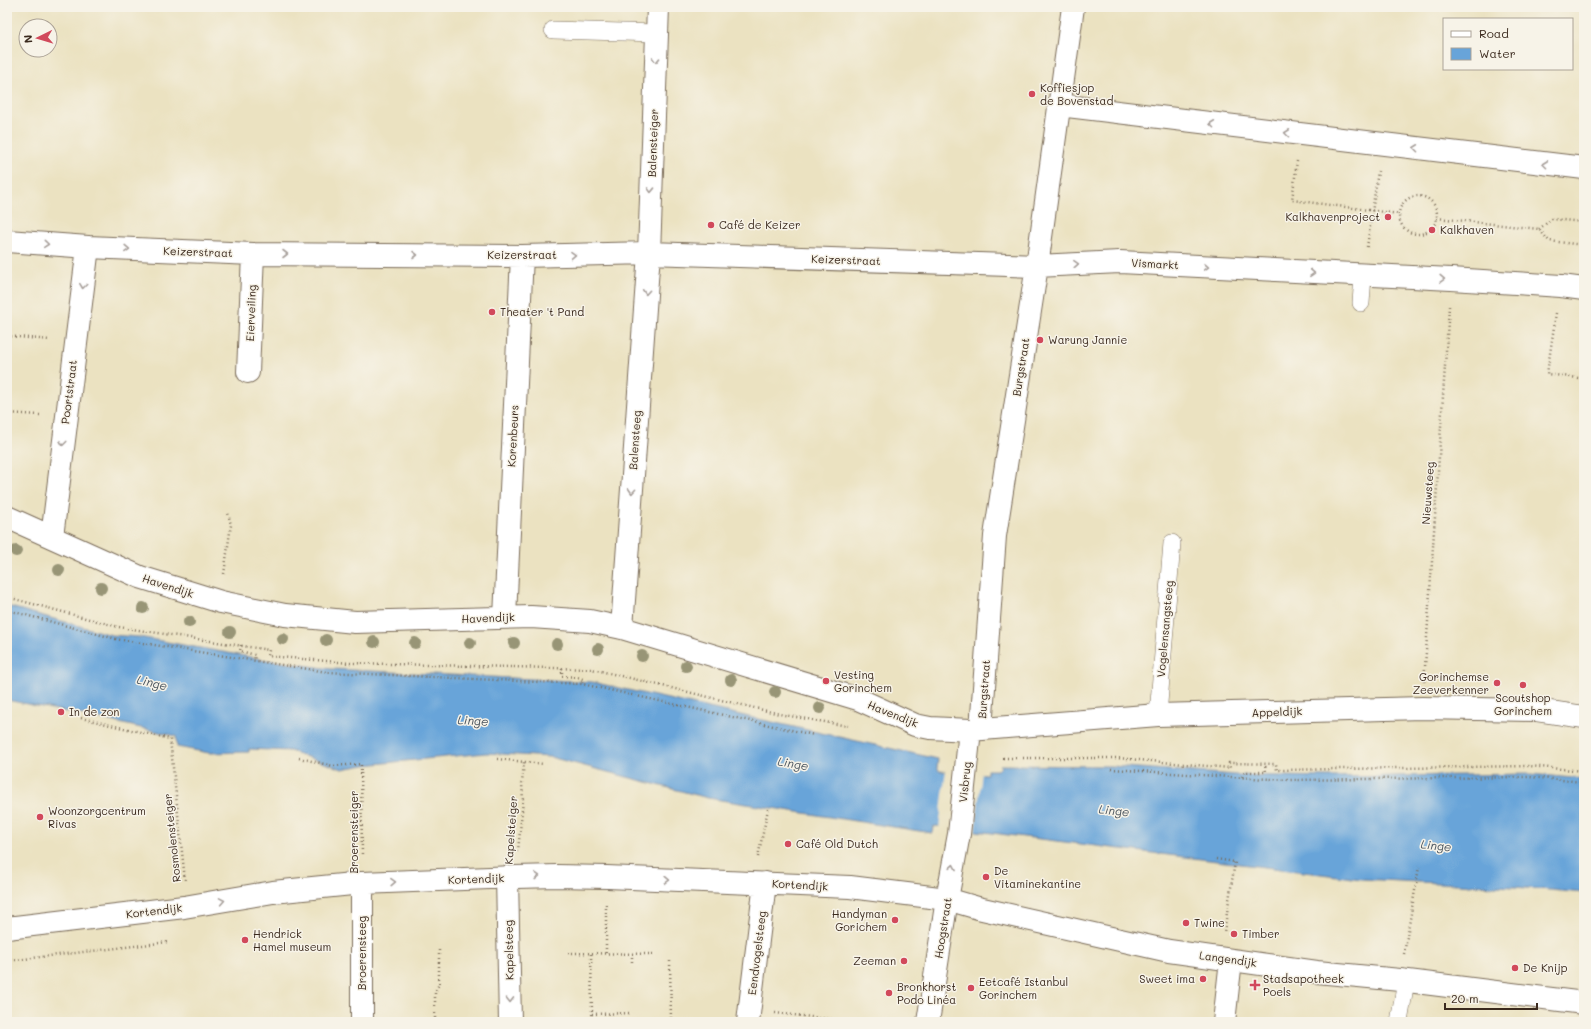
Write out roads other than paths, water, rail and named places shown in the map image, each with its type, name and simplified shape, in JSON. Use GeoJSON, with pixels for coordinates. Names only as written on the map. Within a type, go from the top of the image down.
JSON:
{"type":"FeatureCollection","features":[{"type":"Feature","properties":{"kind":"street","name":"Balensteiger"},"geometry":{"type":"LineString","coordinates":[[649,253],[658,7]]}},
{"type":"Feature","properties":{"kind":"street","name":"Burgstraat"},"geometry":{"type":"LineString","coordinates":[[976,729],[995,536],[1037,266],[1073,7]]}},
{"type":"Feature","properties":{"kind":"street"},"geometry":{"type":"LineString","coordinates":[[1059,105],[1584,168]]}},
{"type":"Feature","properties":{"kind":"street","name":"Keizerstraat"},"geometry":{"type":"LineString","coordinates":[[7,241],[88,247],[253,254],[522,256],[649,253],[1037,266]]}},
{"type":"Feature","properties":{"kind":"street","name":"Poortstraat"},"geometry":{"type":"LineString","coordinates":[[52,537],[88,247]]}},
{"type":"Feature","properties":{"kind":"street","name":"Balensteeg"},"geometry":{"type":"LineString","coordinates":[[622,628],[649,253]]}},
{"type":"Feature","properties":{"kind":"street","name":"Eierveiling"},"geometry":{"type":"LineString","coordinates":[[248,372],[253,254]]}},
{"type":"Feature","properties":{"kind":"street","name":"Korenbeurs"},"geometry":{"type":"LineString","coordinates":[[505,617],[522,256]]}},
{"type":"Feature","properties":{"kind":"street","name":"Vismarkt"},"geometry":{"type":"LineString","coordinates":[[1037,266],[1120,262],[1363,276]]}},
{"type":"Feature","properties":{"kind":"street"},"geometry":{"type":"LineString","coordinates":[[1363,276],[1450,279],[1561,286],[1584,289]]}},
{"type":"Feature","properties":{"kind":"street","name":"Havendijk"},"geometry":{"type":"LineString","coordinates":[[7,517],[140,577],[220,602],[285,615],[355,622],[505,617],[559,618],[590,622],[622,628],[858,700],[915,725],[930,728],[976,729]]}},
{"type":"Feature","properties":{"kind":"street","name":"Appeldijk"},"geometry":{"type":"LineString","coordinates":[[976,729],[1158,715],[1422,708],[1536,710],[1584,717]]}},
{"type":"Feature","properties":{"kind":"street","name":"Visbrug"},"geometry":{"type":"LineString","coordinates":[[959,834],[966,768],[976,729]]}},
{"type":"Feature","properties":{"kind":"street","name":"Hoogstraat"},"geometry":{"type":"LineString","coordinates":[[928,1022],[947,899],[959,834]]}},
{"type":"Feature","properties":{"kind":"street","name":"Kortendijk"},"geometry":{"type":"LineString","coordinates":[[7,928],[186,907],[273,892],[362,883],[512,877],[558,876],[850,887],[947,899]]}},
{"type":"Feature","properties":{"kind":"street","name":"Kapelsteeg"},"geometry":{"type":"LineString","coordinates":[[510,1022],[512,877]]}},
{"type":"Feature","properties":{"kind":"street","name":"Broerensteeg"},"geometry":{"type":"LineString","coordinates":[[362,883],[362,1022]]}},
{"type":"Feature","properties":{"kind":"street","name":"Eendvogelsteeg"},"geometry":{"type":"LineString","coordinates":[[749,1016],[759,883]]}},
{"type":"Feature","properties":{"kind":"street","name":"Langendijk"},"geometry":{"type":"LineString","coordinates":[[947,899],[978,908],[1169,951],[1317,972],[1584,1003]]}},
{"type":"Feature","properties":{"kind":"street"},"geometry":{"type":"LineString","coordinates":[[1224,1022],[1226,959]]}},
{"type":"Feature","properties":{"kind":"lane"},"geometry":{"type":"LineString","coordinates":[[553,30],[657,33]]}},
{"type":"Feature","properties":{"kind":"lane"},"geometry":{"type":"LineString","coordinates":[[1361,303],[1363,276]]}},
{"type":"Feature","properties":{"kind":"lane","name":"Vogelensangsteeg"},"geometry":{"type":"LineString","coordinates":[[1158,715],[1172,543]]}},
{"type":"Feature","properties":{"kind":"lane"},"geometry":{"type":"LineString","coordinates":[[1399,1022],[1403,981]]}},
{"type":"Feature","properties":{"kind":"water","name":"Linge"},"geometry":{"type":"Polygon","coordinates":[[[7,606],[112,635],[139,637],[267,660],[331,669],[592,682],[938,759],[937,767],[939,771],[987,774],[987,770],[998,770],[1001,767],[1000,765],[1111,766],[1236,775],[1327,777],[1531,774],[1584,779],[1584,893],[1515,887],[1361,879],[936,826],[933,827],[932,833],[708,798],[550,757],[486,753],[364,765],[342,769],[290,751],[249,749],[249,752],[209,753],[177,747],[176,736],[93,717],[7,700],[7,606]]]}},
{"type":"Feature","properties":{"kind":"place","name":"Koffiesjop de Bovenstad"},"geometry":{"type":"Point","coordinates":[1032,94]}},
{"type":"Feature","properties":{"kind":"place","name":"Kalkhavenproject"},"geometry":{"type":"Point","coordinates":[1388,217]}},
{"type":"Feature","properties":{"kind":"place","name":"Café de Keizer"},"geometry":{"type":"Point","coordinates":[711,225]}},
{"type":"Feature","properties":{"kind":"place","name":"Kalkhaven"},"geometry":{"type":"Point","coordinates":[1432,230]}},
{"type":"Feature","properties":{"kind":"place","name":"Theater 't Pand"},"geometry":{"type":"Point","coordinates":[492,312]}},
{"type":"Feature","properties":{"kind":"place","name":"Warung Jannie"},"geometry":{"type":"Point","coordinates":[1040,340]}},
{"type":"Feature","properties":{"kind":"place","name":"Vesting Gorinchem"},"geometry":{"type":"Point","coordinates":[826,681]}},
{"type":"Feature","properties":{"kind":"place","name":"Gorinchemse Zeeverkenner"},"geometry":{"type":"Point","coordinates":[1497,683]}},
{"type":"Feature","properties":{"kind":"place","name":"Scoutshop Gorinchem"},"geometry":{"type":"Point","coordinates":[1523,685]}},
{"type":"Feature","properties":{"kind":"place","name":"In de zon"},"geometry":{"type":"Point","coordinates":[61,712]}},
{"type":"Feature","properties":{"kind":"place","name":"Woonzorgcentrum Rivas"},"geometry":{"type":"Point","coordinates":[40,817]}},
{"type":"Feature","properties":{"kind":"place","name":"Café Old Dutch"},"geometry":{"type":"Point","coordinates":[788,844]}},
{"type":"Feature","properties":{"kind":"place","name":"De Vitaminekantine"},"geometry":{"type":"Point","coordinates":[986,877]}},
{"type":"Feature","properties":{"kind":"place","name":"Handyman Gorichem"},"geometry":{"type":"Point","coordinates":[895,920]}},
{"type":"Feature","properties":{"kind":"place","name":"Twine"},"geometry":{"type":"Point","coordinates":[1186,923]}},
{"type":"Feature","properties":{"kind":"place","name":"Timber"},"geometry":{"type":"Point","coordinates":[1234,934]}},
{"type":"Feature","properties":{"kind":"place","name":"Hendrick Hamel museum"},"geometry":{"type":"Point","coordinates":[245,940]}},
{"type":"Feature","properties":{"kind":"place","name":"Zeeman"},"geometry":{"type":"Point","coordinates":[904,961]}},
{"type":"Feature","properties":{"kind":"place","name":"De Knijp"},"geometry":{"type":"Point","coordinates":[1515,968]}},
{"type":"Feature","properties":{"kind":"place","name":"Sweet ima"},"geometry":{"type":"Point","coordinates":[1203,979]}},
{"type":"Feature","properties":{"kind":"place","name":"Stadsapotheek Poels"},"geometry":{"type":"Point","coordinates":[1255,985]}},
{"type":"Feature","properties":{"kind":"place","name":"Eetcafé Istanbul Gorinchem"},"geometry":{"type":"Point","coordinates":[971,988]}},
{"type":"Feature","properties":{"kind":"place","name":"Bronkhorst Podo Linéa"},"geometry":{"type":"Point","coordinates":[889,993]}}]}
